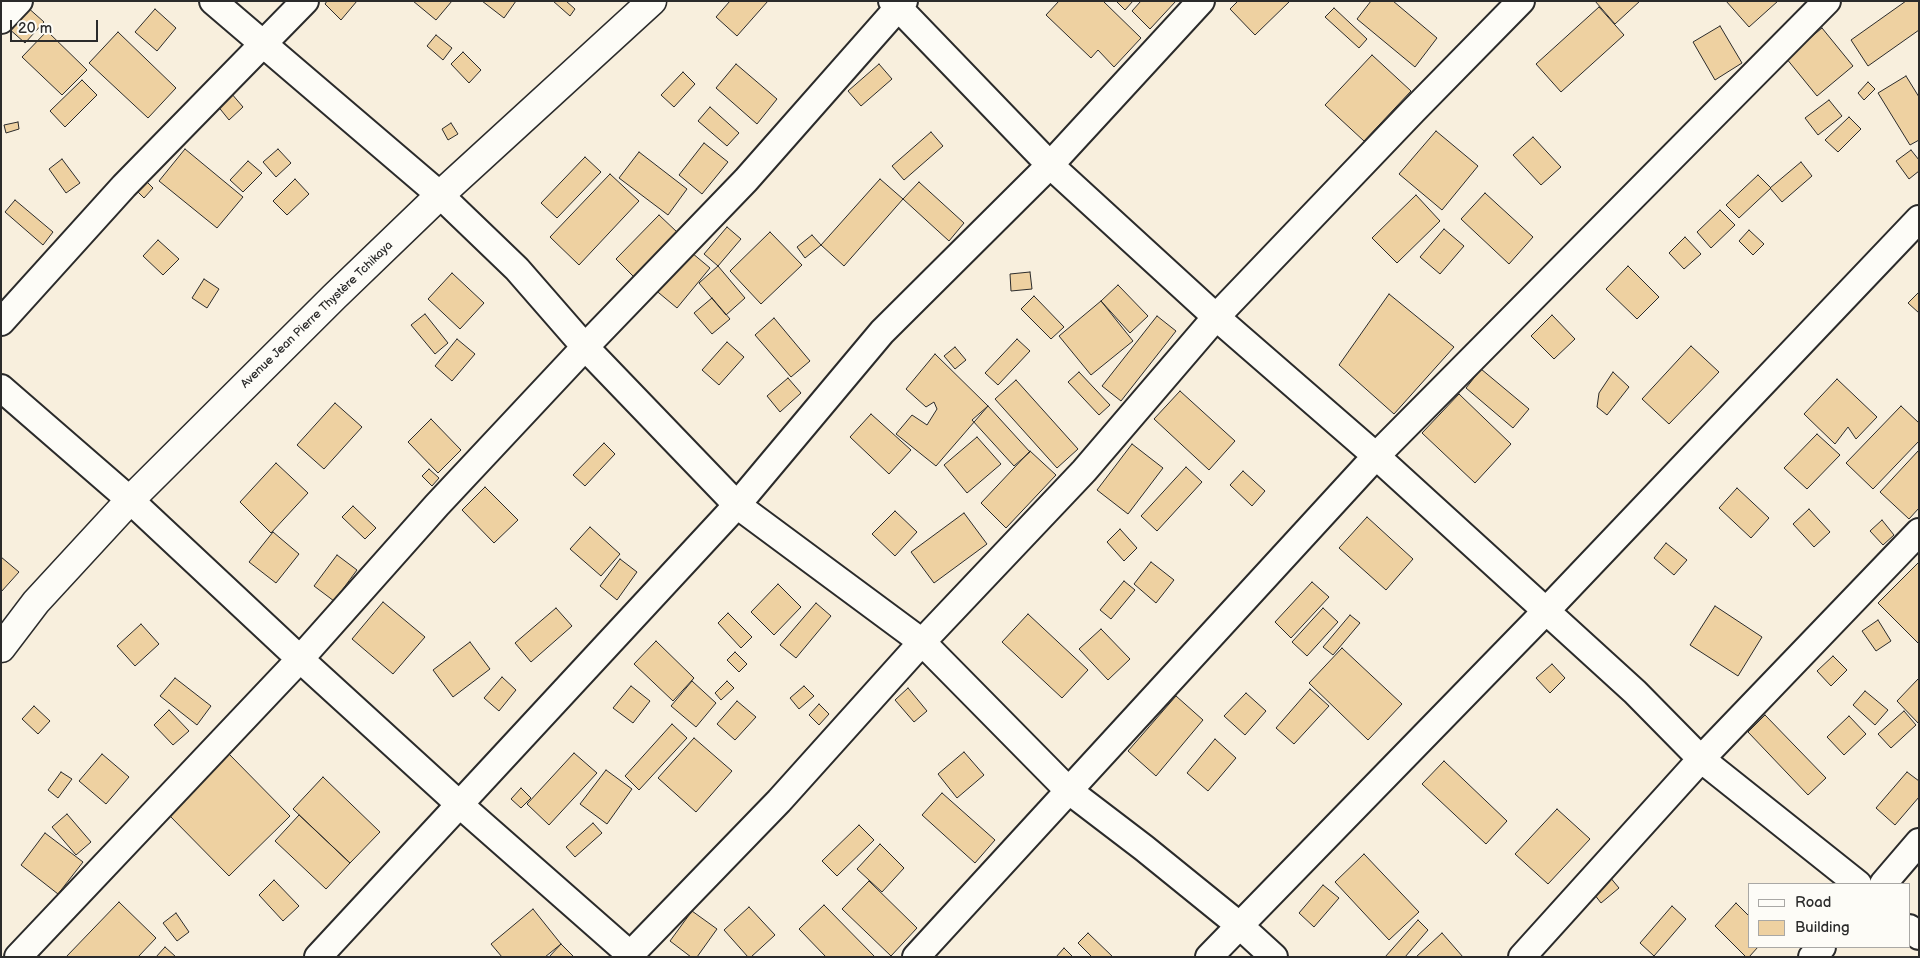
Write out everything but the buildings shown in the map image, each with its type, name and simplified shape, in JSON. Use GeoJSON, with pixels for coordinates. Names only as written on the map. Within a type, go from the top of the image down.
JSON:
{"type":"FeatureCollection","features":[{"type":"Feature","properties":{"kind":"street"},"geometry":{"type":"LineString","coordinates":[[1,20],[19,1]]}},
{"type":"Feature","properties":{"kind":"street"},"geometry":{"type":"LineString","coordinates":[[212,1],[440,195],[517,269],[585,347],[737,504],[922,642],[1068,790],[1144,848],[1239,925],[1274,957]]}},
{"type":"Feature","properties":{"kind":"street"},"geometry":{"type":"LineString","coordinates":[[1,322],[124,186],[305,1]]}},
{"type":"Feature","properties":{"kind":"street","name":"Avenue Jean Pierre Thystère Tchikaya"},"geometry":{"type":"LineString","coordinates":[[1,648],[36,602],[130,500],[334,297],[440,195],[652,1]]}},
{"type":"Feature","properties":{"kind":"street"},"geometry":{"type":"LineString","coordinates":[[318,957],[737,504],[882,332],[1050,165],[1201,1]]}},
{"type":"Feature","properties":{"kind":"street"},"geometry":{"type":"LineString","coordinates":[[1,388],[130,500],[459,804],[631,956],[778,801],[922,642],[1084,471],[1216,317],[1521,1]]}},
{"type":"Feature","properties":{"kind":"street"},"geometry":{"type":"LineString","coordinates":[[916,957],[1376,456],[1827,1]]}},
{"type":"Feature","properties":{"kind":"street"},"geometry":{"type":"LineString","coordinates":[[18,957],[300,659],[436,505],[746,180],[898,3],[1050,165],[1216,317],[1376,456],[1635,692],[1701,759],[1857,883]]}},
{"type":"Feature","properties":{"kind":"street"},"geometry":{"type":"LineString","coordinates":[[1209,957],[1546,611],[1919,219]]}},
{"type":"Feature","properties":{"kind":"street"},"geometry":{"type":"LineString","coordinates":[[1522,957],[1701,759],[1919,532]]}},
{"type":"Feature","properties":{"kind":"street"},"geometry":{"type":"LineString","coordinates":[[1884,883],[1919,842]]}},
{"type":"Feature","properties":{"kind":"street"},"geometry":{"type":"LineString","coordinates":[[1812,957],[1821,948]]}}]}
